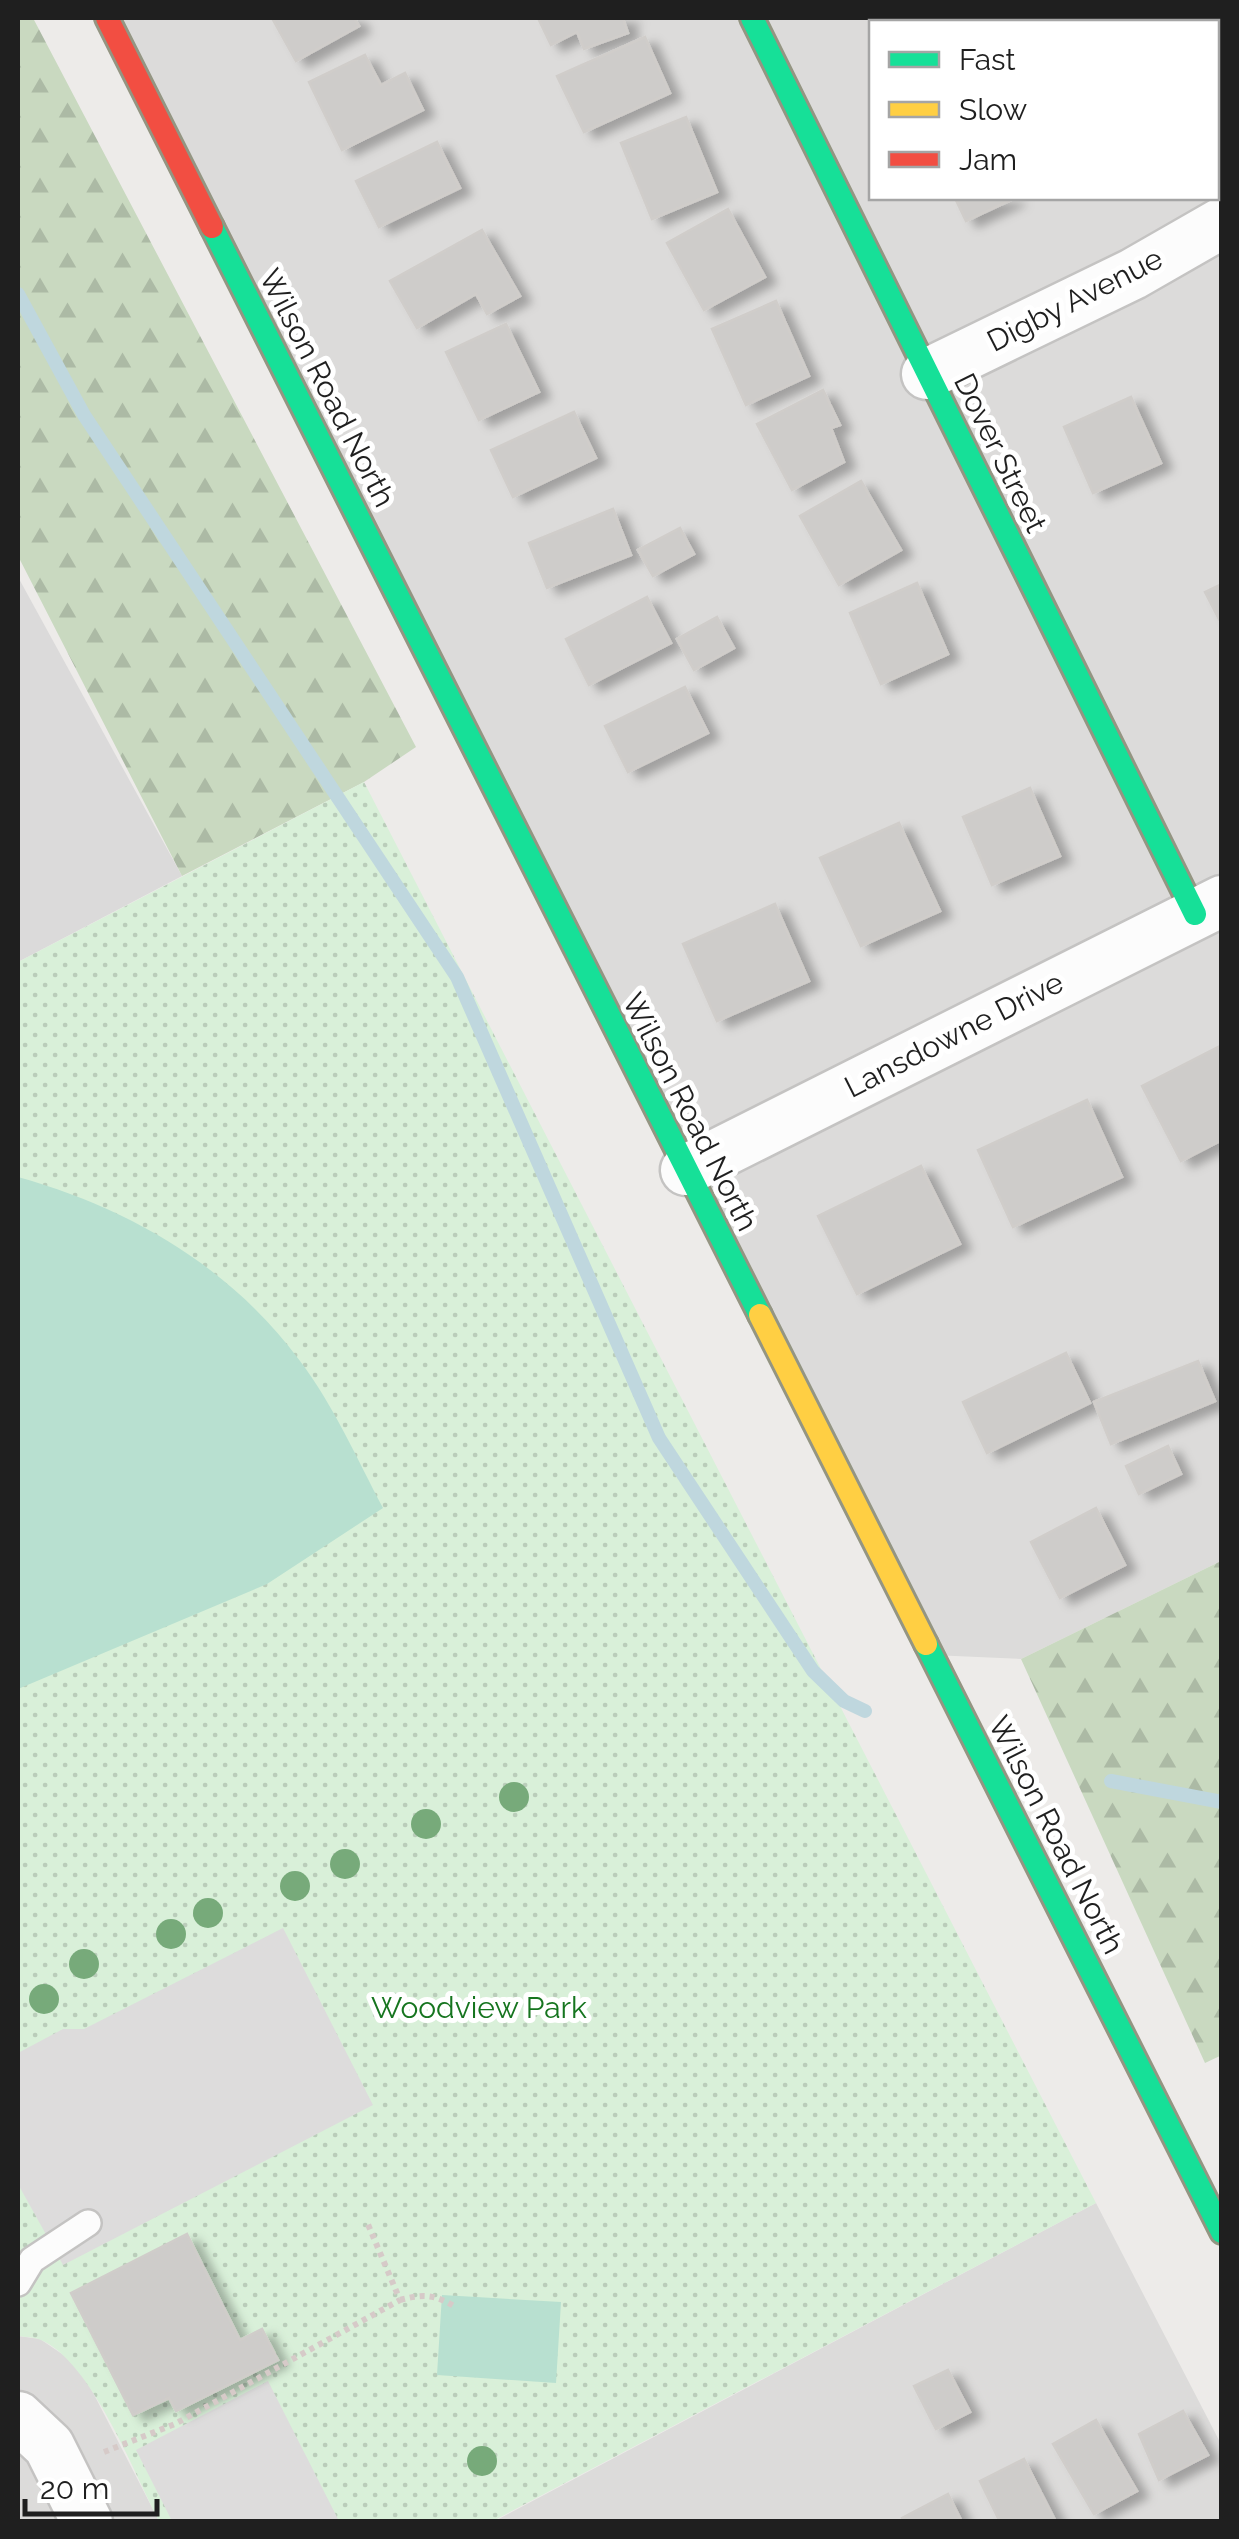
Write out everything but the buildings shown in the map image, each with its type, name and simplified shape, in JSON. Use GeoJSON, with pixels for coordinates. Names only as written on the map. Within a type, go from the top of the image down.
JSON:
{"type":"FeatureCollection","features":[{"type":"Feature","properties":{"kind":"main road","name":"Wilson Road North"},"geometry":{"type":"LineString","coordinates":[[107,18],[1222,2232]]}},
{"type":"Feature","properties":{"kind":"main road","name":"Dover Street"},"geometry":{"type":"LineString","coordinates":[[752,18],[927,374],[1208,907]]}},
{"type":"Feature","properties":{"kind":"street","name":"Digby Avenue"},"geometry":{"type":"LineString","coordinates":[[927,374],[1132,274],[1222,223]]}},
{"type":"Feature","properties":{"kind":"street","name":"Lansdowne Drive"},"geometry":{"type":"LineString","coordinates":[[686,1170],[1208,907]]}},
{"type":"Feature","properties":{"kind":"street"},"geometry":{"type":"LineString","coordinates":[[18,2418],[49,2446],[87,2522]]}},
{"type":"Feature","properties":{"kind":"lane"},"geometry":{"type":"LineString","coordinates":[[18,2282],[32,2260],[88,2223]]}},
{"type":"Feature","properties":{"kind":"path"},"geometry":{"type":"LineString","coordinates":[[367,2222],[400,2300]]}},
{"type":"Feature","properties":{"kind":"path"},"geometry":{"type":"LineString","coordinates":[[114,2446],[175,2424],[400,2300],[420,2294],[439,2296],[454,2306]]}},
{"type":"Feature","properties":{"kind":"shaded area"},"geometry":{"type":"Polygon","coordinates":[[[107,18],[1221,18],[1221,1561],[1021,1659],[932,1655],[107,18]]]}},
{"type":"Feature","properties":{"kind":"shaded area"},"geometry":{"type":"Polygon","coordinates":[[[18,577],[182,876],[18,962],[18,577]]]}},
{"type":"Feature","properties":{"kind":"shaded area"},"geometry":{"type":"Polygon","coordinates":[[[283,1928],[373,2105],[63,2265],[18,2184],[18,2053],[63,2029],[84,2029],[283,1928]]]}},
{"type":"Feature","properties":{"kind":"shaded area"},"geometry":{"type":"Polygon","coordinates":[[[1096,2203],[1221,2444],[1221,2521],[493,2522],[1096,2203]]]}},
{"type":"Feature","properties":{"kind":"shaded area"},"geometry":{"type":"Polygon","coordinates":[[[18,2336],[40,2339],[65,2356],[85,2377],[159,2521],[18,2522],[18,2336]]]}},
{"type":"Feature","properties":{"kind":"shaded area"},"geometry":{"type":"Polygon","coordinates":[[[268,2381],[339,2521],[172,2521],[136,2450],[268,2381]]]}},
{"type":"Feature","properties":{"kind":"green space"},"geometry":{"type":"Polygon","coordinates":[[[18,18],[33,18],[416,747],[364,782],[182,876],[18,556],[18,18]]]}},
{"type":"Feature","properties":{"kind":"green space","name":"Woodview Park"},"geometry":{"type":"Polygon","coordinates":[[[364,782],[1096,2203],[493,2521],[159,2521],[109,2420],[77,2370],[41,2340],[18,2336],[18,962],[364,782]]]}},
{"type":"Feature","properties":{"kind":"green space"},"geometry":{"type":"Polygon","coordinates":[[[18,1177],[138,1224],[175,1245],[242,1297],[273,1327],[312,1378],[383,1508],[267,1584],[18,1689],[18,1177]]]}},
{"type":"Feature","properties":{"kind":"green space"},"geometry":{"type":"Polygon","coordinates":[[[1221,1561],[1222,2055],[1205,2063],[1021,1659],[1221,1561]]]}},
{"type":"Feature","properties":{"kind":"green space"},"geometry":{"type":"Polygon","coordinates":[[[442,2295],[561,2302],[556,2383],[437,2375],[442,2295]]]}},
{"type":"Feature","properties":{"kind":"waterway"},"geometry":{"type":"LineString","coordinates":[[18,294],[84,415],[457,977],[659,1438],[813,1671],[844,1701],[865,1711]]}},
{"type":"Feature","properties":{"kind":"waterway"},"geometry":{"type":"LineString","coordinates":[[1111,1781],[1222,1802]]}},
{"type":"Feature","properties":{"kind":"traffic: fast"},"geometry":{"type":"LineString","coordinates":[[752,18],[1195,914]]}},
{"type":"Feature","properties":{"kind":"traffic: fast"},"geometry":{"type":"LineString","coordinates":[[212,227],[760,1315]]}},
{"type":"Feature","properties":{"kind":"traffic: fast"},"geometry":{"type":"LineString","coordinates":[[926,1644],[1222,2232]]}},
{"type":"Feature","properties":{"kind":"traffic: slow"},"geometry":{"type":"LineString","coordinates":[[760,1315],[926,1644]]}},
{"type":"Feature","properties":{"kind":"traffic: jam"},"geometry":{"type":"LineString","coordinates":[[107,18],[212,227]]}}]}
